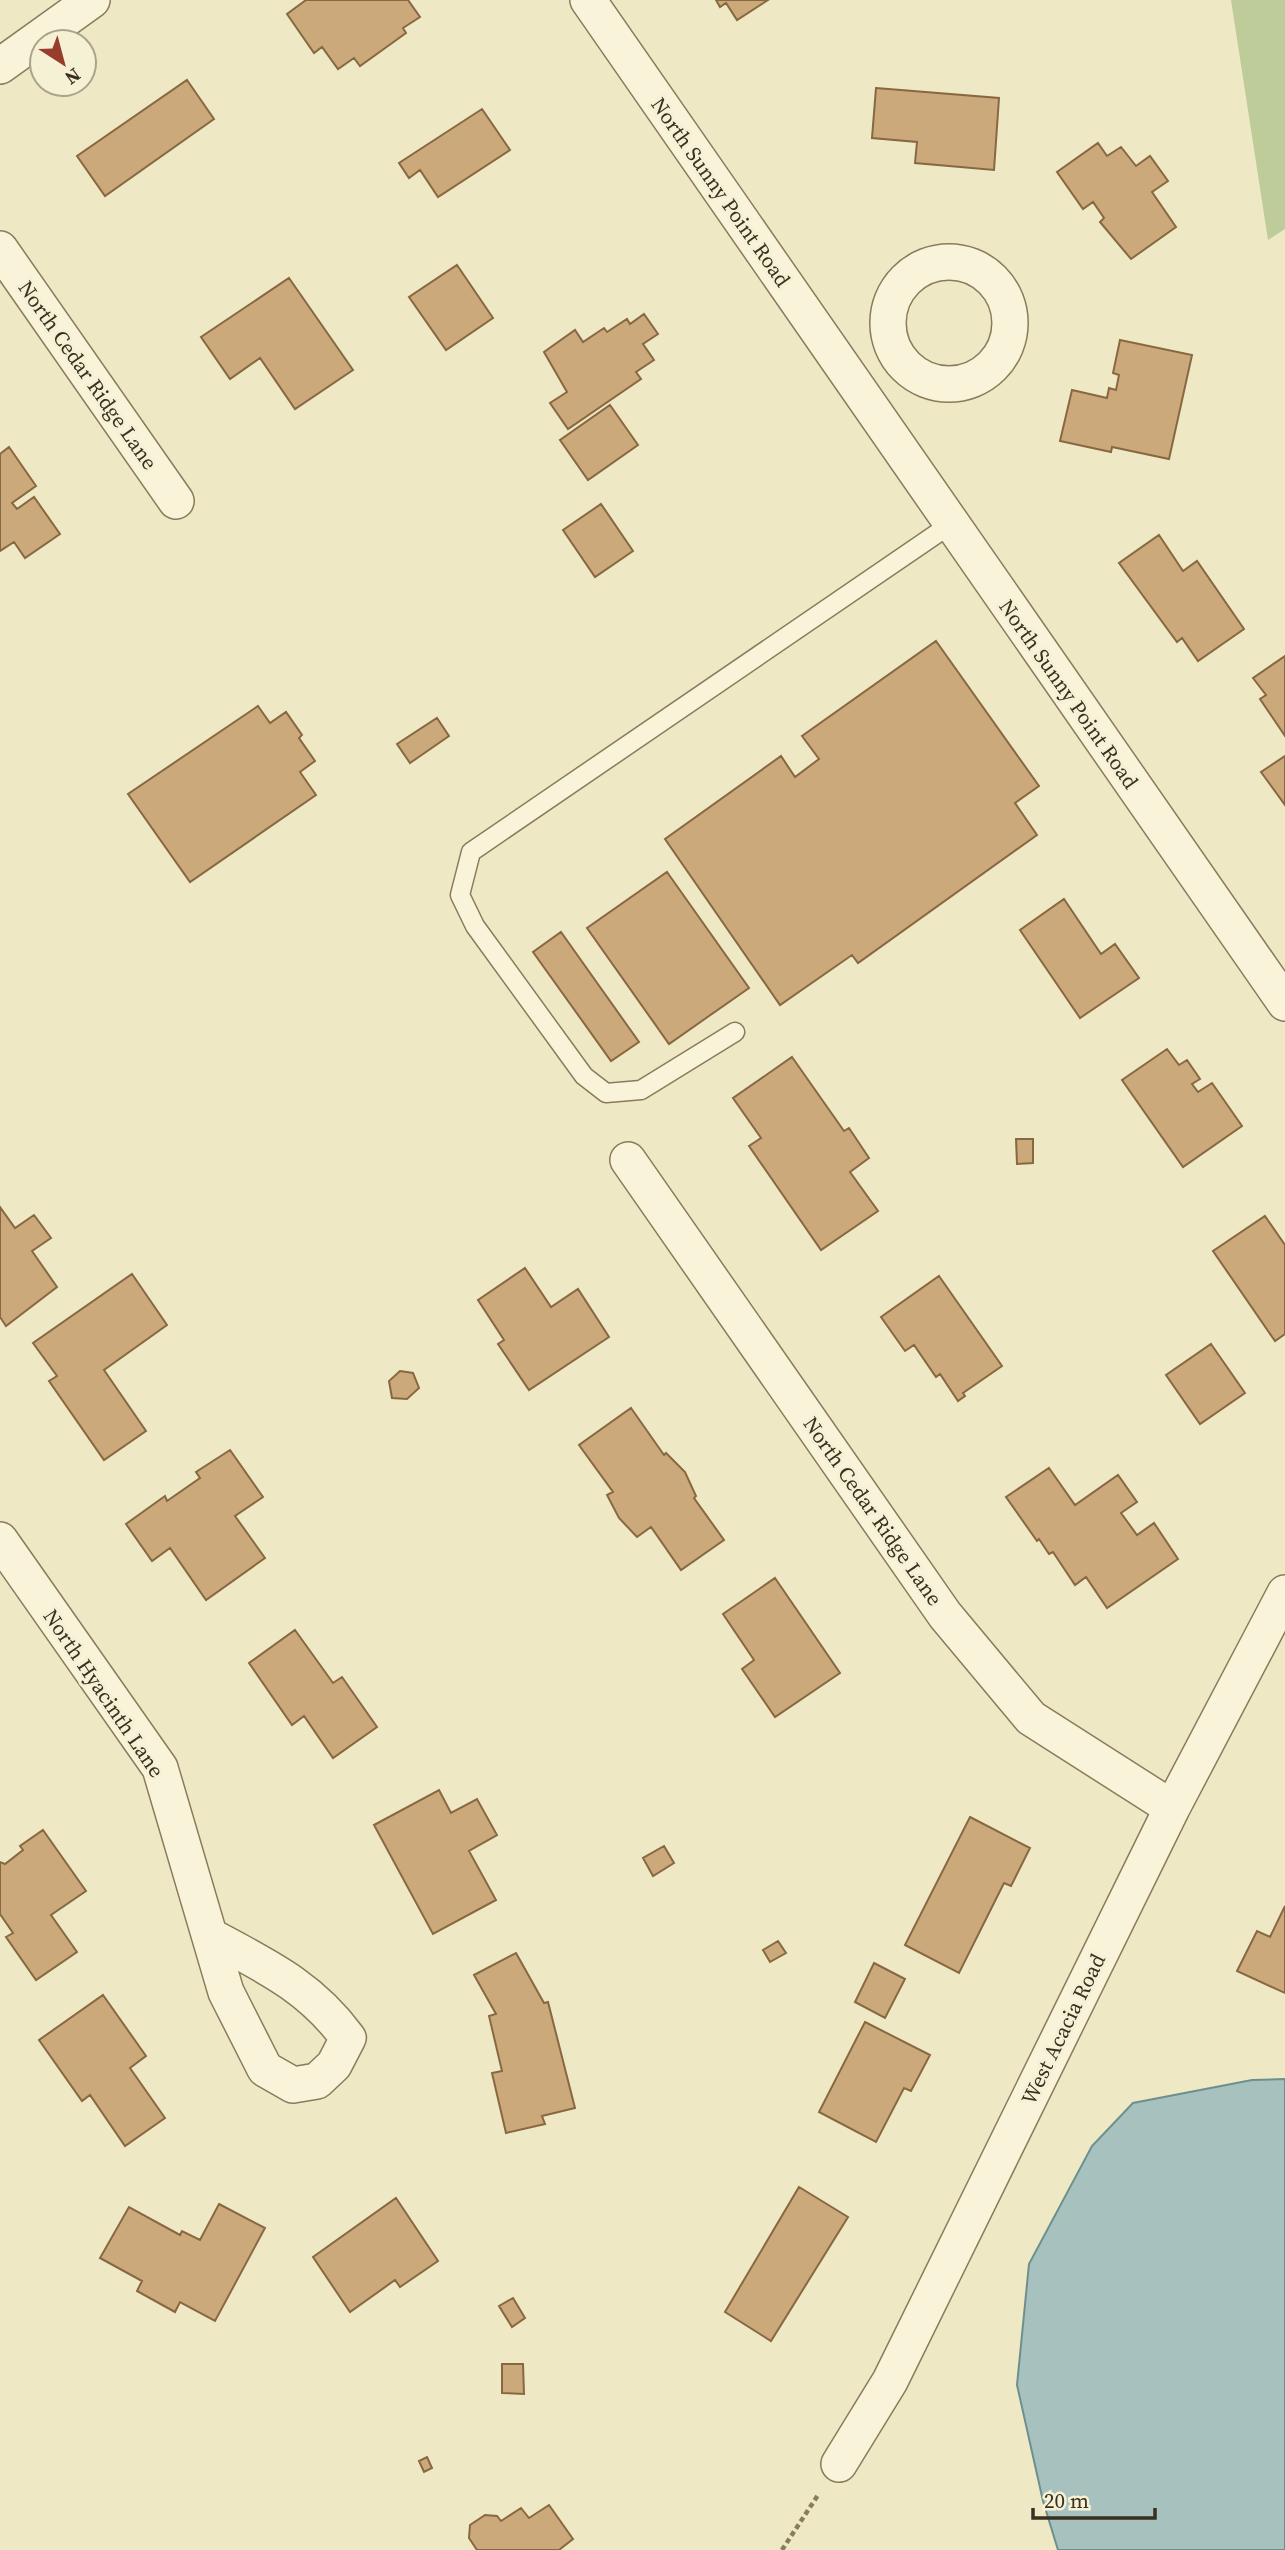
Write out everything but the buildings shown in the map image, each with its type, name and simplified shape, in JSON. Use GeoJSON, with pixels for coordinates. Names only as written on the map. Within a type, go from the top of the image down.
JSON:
{"type":"FeatureCollection","features":[{"type":"Feature","properties":{"kind":"street"},"geometry":{"type":"LineString","coordinates":[[0,66],[92,0]]}},
{"type":"Feature","properties":{"kind":"street","name":"North Sunny Point Road"},"geometry":{"type":"LineString","coordinates":[[588,0],[1285,1003]]}},
{"type":"Feature","properties":{"kind":"street","name":"North Cedar Ridge Lane"},"geometry":{"type":"LineString","coordinates":[[0,249],[176,501]]}},
{"type":"Feature","properties":{"kind":"street"},"geometry":{"type":"LineString","coordinates":[[853,385],[898,357]]}},
{"type":"Feature","properties":{"kind":"street","name":"North Cedar Ridge Lane"},"geometry":{"type":"LineString","coordinates":[[628,1160],[945,1615],[1031,1718],[1172,1808]]}},
{"type":"Feature","properties":{"kind":"street","name":"North Hyacinth Lane"},"geometry":{"type":"LineString","coordinates":[[0,1540],[160,1768],[212,1937]]}},
{"type":"Feature","properties":{"kind":"street","name":"West Acacia Road"},"geometry":{"type":"LineString","coordinates":[[839,2464],[890,2381],[1172,1808],[1285,1593]]}},
{"type":"Feature","properties":{"kind":"lane"},"geometry":{"type":"LineString","coordinates":[[735,1032],[641,1090],[606,1093],[584,1076],[475,926],[460,895],[471,852],[951,524]]}},
{"type":"Feature","properties":{"kind":"path"},"geometry":{"type":"LineString","coordinates":[[782,2550],[839,2464]]}},
{"type":"Feature","properties":{"kind":"green space"},"geometry":{"type":"Polygon","coordinates":[[[1231,0],[1285,0],[1285,229],[1268,240],[1231,0]]]}},
{"type":"Feature","properties":{"kind":"water"},"geometry":{"type":"Polygon","coordinates":[[[1285,2079],[1285,2550],[1058,2550],[1043,2501],[1017,2385],[1029,2264],[1092,2146],[1133,2103],[1252,2080],[1285,2079]]]}}]}
